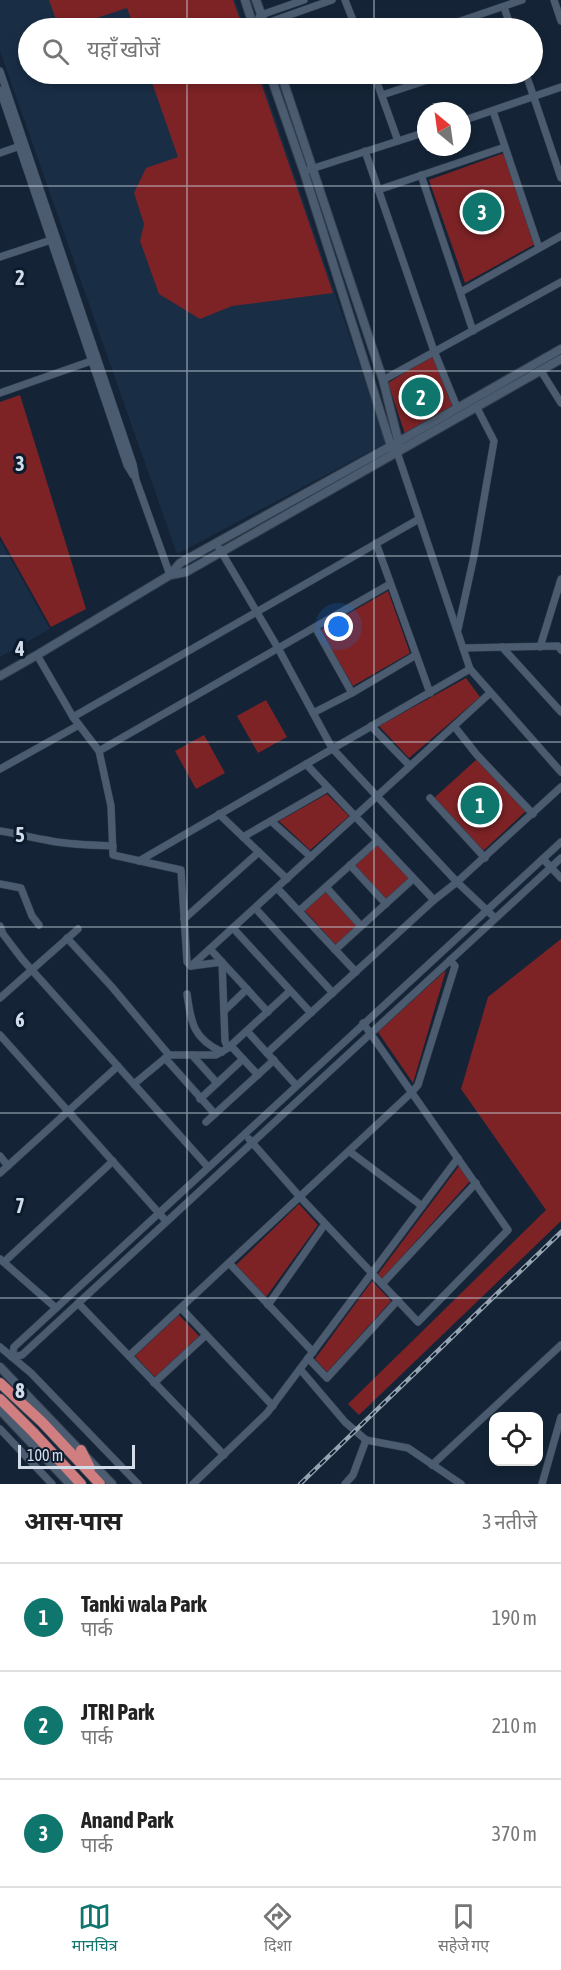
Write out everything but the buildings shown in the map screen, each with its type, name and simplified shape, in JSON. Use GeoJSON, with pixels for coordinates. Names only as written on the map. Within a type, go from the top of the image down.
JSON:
{"type":"FeatureCollection","features":[{"type":"Feature","properties":{"kind":"highway"},"geometry":{"type":"LineString","coordinates":[[0,1383],[42,1422],[99,1483]]}},
{"type":"Feature","properties":{"kind":"highway"},"geometry":{"type":"LineString","coordinates":[[0,1400],[81,1484]]}},
{"type":"Feature","properties":{"kind":"highway"},"geometry":{"type":"LineString","coordinates":[[28,1440],[42,1442]]}},
{"type":"Feature","properties":{"kind":"highway"},"geometry":{"type":"LineString","coordinates":[[81,1450],[99,1483]]}},
{"type":"Feature","properties":{"kind":"street"},"geometry":{"type":"LineString","coordinates":[[244,0],[251,18]]}},
{"type":"Feature","properties":{"kind":"street"},"geometry":{"type":"LineString","coordinates":[[256,0],[263,18]]}},
{"type":"Feature","properties":{"kind":"street"},"geometry":{"type":"LineString","coordinates":[[271,18],[304,0]]}},
{"type":"Feature","properties":{"kind":"street"},"geometry":{"type":"LineString","coordinates":[[276,18],[332,0]]}},
{"type":"Feature","properties":{"kind":"street"},"geometry":{"type":"LineString","coordinates":[[345,0],[352,18]]}},
{"type":"Feature","properties":{"kind":"street"},"geometry":{"type":"LineString","coordinates":[[470,18],[522,0]]}},
{"type":"Feature","properties":{"kind":"street"},"geometry":{"type":"LineString","coordinates":[[554,0],[561,21]]}},
{"type":"Feature","properties":{"kind":"street"},"geometry":{"type":"LineString","coordinates":[[504,7],[508,18]]}},
{"type":"Feature","properties":{"kind":"street"},"geometry":{"type":"LineString","coordinates":[[0,71],[22,146],[170,575]]}},
{"type":"Feature","properties":{"kind":"street"},"geometry":{"type":"LineString","coordinates":[[273,84],[394,449],[470,669],[561,772]]}},
{"type":"Feature","properties":{"kind":"street"},"geometry":{"type":"LineString","coordinates":[[284,84],[383,380],[400,442]]}},
{"type":"Feature","properties":{"kind":"street"},"geometry":{"type":"LineString","coordinates":[[378,84],[398,141]]}},
{"type":"Feature","properties":{"kind":"street"},"geometry":{"type":"LineString","coordinates":[[382,95],[416,84]]}},
{"type":"Feature","properties":{"kind":"street"},"geometry":{"type":"LineString","coordinates":[[530,84],[561,178]]}},
{"type":"Feature","properties":{"kind":"street"},"geometry":{"type":"LineString","coordinates":[[471,118],[561,87]]}},
{"type":"Feature","properties":{"kind":"street"},"geometry":{"type":"LineString","coordinates":[[0,90],[22,146]]}},
{"type":"Feature","properties":{"kind":"street"},"geometry":{"type":"LineString","coordinates":[[493,111],[539,248]]}},
{"type":"Feature","properties":{"kind":"street"},"geometry":{"type":"LineString","coordinates":[[304,172],[417,135]]}},
{"type":"Feature","properties":{"kind":"street"},"geometry":{"type":"LineString","coordinates":[[0,153],[22,146]]}},
{"type":"Feature","properties":{"kind":"street"},"geometry":{"type":"LineString","coordinates":[[378,190],[505,147]]}},
{"type":"Feature","properties":{"kind":"street"},"geometry":{"type":"LineString","coordinates":[[365,151],[434,351],[457,407]]}},
{"type":"Feature","properties":{"kind":"street"},"geometry":{"type":"LineString","coordinates":[[421,176],[473,331]]}},
{"type":"Feature","properties":{"kind":"street"},"geometry":{"type":"LineString","coordinates":[[461,292],[561,236]]}},
{"type":"Feature","properties":{"kind":"street"},"geometry":{"type":"LineString","coordinates":[[0,257],[54,239]]}},
{"type":"Feature","properties":{"kind":"street"},"geometry":{"type":"LineString","coordinates":[[383,380],[561,282]]}},
{"type":"Feature","properties":{"kind":"street"},"geometry":{"type":"LineString","coordinates":[[170,575],[186,572],[222,552],[394,449],[400,442],[457,407],[561,349]]}},
{"type":"Feature","properties":{"kind":"street"},"geometry":{"type":"LineString","coordinates":[[0,676],[38,656],[170,575],[180,563],[394,449],[477,408],[561,359]]}},
{"type":"Feature","properties":{"kind":"street"},"geometry":{"type":"LineString","coordinates":[[0,393],[95,360]]}},
{"type":"Feature","properties":{"kind":"street"},"geometry":{"type":"LineString","coordinates":[[541,371],[561,403]]}},
{"type":"Feature","properties":{"kind":"street"},"geometry":{"type":"LineString","coordinates":[[457,632],[474,555],[494,441],[477,408]]}},
{"type":"Feature","properties":{"kind":"street"},"geometry":{"type":"LineString","coordinates":[[73,717],[419,519]]}},
{"type":"Feature","properties":{"kind":"street"},"geometry":{"type":"LineString","coordinates":[[216,543],[278,648],[332,748],[495,918]]}},
{"type":"Feature","properties":{"kind":"street"},"geometry":{"type":"LineString","coordinates":[[376,543],[429,693]]}},
{"type":"Feature","properties":{"kind":"street"},"geometry":{"type":"LineString","coordinates":[[540,647],[561,579]]}},
{"type":"Feature","properties":{"kind":"street"},"geometry":{"type":"LineString","coordinates":[[99,751],[390,584]]}},
{"type":"Feature","properties":{"kind":"street"},"geometry":{"type":"LineString","coordinates":[[315,627],[352,693]]}},
{"type":"Feature","properties":{"kind":"street"},"geometry":{"type":"LineString","coordinates":[[463,648],[558,646],[561,650]]}},
{"type":"Feature","properties":{"kind":"street"},"geometry":{"type":"LineString","coordinates":[[502,647],[561,712]]}},
{"type":"Feature","properties":{"kind":"street"},"geometry":{"type":"LineString","coordinates":[[312,713],[352,693],[416,655]]}},
{"type":"Feature","properties":{"kind":"street"},"geometry":{"type":"LineString","coordinates":[[38,656],[73,717],[99,751],[111,806],[113,855],[181,870],[187,962],[191,966]]}},
{"type":"Feature","properties":{"kind":"street"},"geometry":{"type":"LineString","coordinates":[[139,861],[470,669]]}},
{"type":"Feature","properties":{"kind":"street"},"geometry":{"type":"LineString","coordinates":[[191,966],[490,693]]}},
{"type":"Feature","properties":{"kind":"street"},"geometry":{"type":"LineString","coordinates":[[0,769],[79,724]]}},
{"type":"Feature","properties":{"kind":"street"},"geometry":{"type":"LineString","coordinates":[[371,726],[410,766]]}},
{"type":"Feature","properties":{"kind":"street"},"geometry":{"type":"LineString","coordinates":[[454,726],[477,755],[532,814]]}},
{"type":"Feature","properties":{"kind":"street"},"geometry":{"type":"LineString","coordinates":[[306,764],[434,900]]}},
{"type":"Feature","properties":{"kind":"street"},"geometry":{"type":"LineString","coordinates":[[267,1053],[561,787]]}},
{"type":"Feature","properties":{"kind":"street"},"geometry":{"type":"LineString","coordinates":[[243,837],[328,788]]}},
{"type":"Feature","properties":{"kind":"street"},"geometry":{"type":"LineString","coordinates":[[430,798],[485,858]]}},
{"type":"Feature","properties":{"kind":"street"},"geometry":{"type":"LineString","coordinates":[[219,814],[287,879]]}},
{"type":"Feature","properties":{"kind":"street"},"geometry":{"type":"LineString","coordinates":[[271,821],[310,857]]}},
{"type":"Feature","properties":{"kind":"street"},"geometry":{"type":"LineString","coordinates":[[0,831],[74,845],[113,846]]}},
{"type":"Feature","properties":{"kind":"street"},"geometry":{"type":"LineString","coordinates":[[299,911],[377,841]]}},
{"type":"Feature","properties":{"kind":"street"},"geometry":{"type":"LineString","coordinates":[[12,1357],[14,1347],[561,842]]}},
{"type":"Feature","properties":{"kind":"street"},"geometry":{"type":"LineString","coordinates":[[184,919],[259,852]]}},
{"type":"Feature","properties":{"kind":"street"},"geometry":{"type":"LineString","coordinates":[[543,858],[561,878]]}},
{"type":"Feature","properties":{"kind":"street"},"geometry":{"type":"LineString","coordinates":[[12,1357],[22,1355],[561,858]]}},
{"type":"Feature","properties":{"kind":"street"},"geometry":{"type":"LineString","coordinates":[[350,865],[386,904]]}},
{"type":"Feature","properties":{"kind":"street"},"geometry":{"type":"LineString","coordinates":[[336,950],[413,879]]}},
{"type":"Feature","properties":{"kind":"street"},"geometry":{"type":"LineString","coordinates":[[0,884],[21,888],[32,916],[39,925]]}},
{"type":"Feature","properties":{"kind":"street"},"geometry":{"type":"LineString","coordinates":[[326,887],[362,926]]}},
{"type":"Feature","properties":{"kind":"street"},"geometry":{"type":"LineString","coordinates":[[277,888],[356,972]]}},
{"type":"Feature","properties":{"kind":"street"},"geometry":{"type":"LineString","coordinates":[[255,908],[333,993]]}},
{"type":"Feature","properties":{"kind":"street"},"geometry":{"type":"LineString","coordinates":[[0,926],[3,934],[32,970],[208,1167]]}},
{"type":"Feature","properties":{"kind":"street"},"geometry":{"type":"LineString","coordinates":[[232,928],[310,1013]]}},
{"type":"Feature","properties":{"kind":"street"},"geometry":{"type":"LineString","coordinates":[[0,998],[78,929]]}},
{"type":"Feature","properties":{"kind":"street"},"geometry":{"type":"LineString","coordinates":[[67,938],[112,987],[200,1099],[215,1114]]}},
{"type":"Feature","properties":{"kind":"street"},"geometry":{"type":"LineString","coordinates":[[210,949],[268,1012]]}},
{"type":"Feature","properties":{"kind":"street"},"geometry":{"type":"LineString","coordinates":[[129,1356],[418,1085],[455,966],[450,960]]}},
{"type":"Feature","properties":{"kind":"street"},"geometry":{"type":"LineString","coordinates":[[191,966],[222,962]]}},
{"type":"Feature","properties":{"kind":"street"},"geometry":{"type":"LineString","coordinates":[[222,962],[227,1049]]}},
{"type":"Feature","properties":{"kind":"street"},"geometry":{"type":"LineString","coordinates":[[224,1011],[247,989]]}},
{"type":"Feature","properties":{"kind":"street"},"geometry":{"type":"LineString","coordinates":[[134,1084],[167,1057],[216,1055],[227,1049],[290,991]]}},
{"type":"Feature","properties":{"kind":"street"},"geometry":{"type":"LineString","coordinates":[[187,994],[197,1033],[206,1044],[227,1049],[243,1059],[258,1075]]}},
{"type":"Feature","properties":{"kind":"street"},"geometry":{"type":"LineString","coordinates":[[244,1134],[418,1322],[508,1230],[363,1023]]}},
{"type":"Feature","properties":{"kind":"street"},"geometry":{"type":"LineString","coordinates":[[247,1031],[296,1085]]}},
{"type":"Feature","properties":{"kind":"street"},"geometry":{"type":"LineString","coordinates":[[0,1035],[166,1221]]}},
{"type":"Feature","properties":{"kind":"street"},"geometry":{"type":"LineString","coordinates":[[192,1055],[218,1083]]}},
{"type":"Feature","properties":{"kind":"street"},"geometry":{"type":"LineString","coordinates":[[200,1099],[243,1059]]}},
{"type":"Feature","properties":{"kind":"street"},"geometry":{"type":"LineString","coordinates":[[206,1122],[274,1060]]}},
{"type":"Feature","properties":{"kind":"street"},"geometry":{"type":"LineString","coordinates":[[0,1173],[118,1066]]}},
{"type":"Feature","properties":{"kind":"street"},"geometry":{"type":"LineString","coordinates":[[349,1151],[422,1206]]}},
{"type":"Feature","properties":{"kind":"street"},"geometry":{"type":"LineString","coordinates":[[0,1156],[8,1166]]}},
{"type":"Feature","properties":{"kind":"street"},"geometry":{"type":"LineString","coordinates":[[193,1484],[273,1406],[458,1158]]}},
{"type":"Feature","properties":{"kind":"street"},"geometry":{"type":"LineString","coordinates":[[56,1308],[2,1260],[113,1161]]}},
{"type":"Feature","properties":{"kind":"street"},"geometry":{"type":"LineString","coordinates":[[382,1284],[476,1182]]}},
{"type":"Feature","properties":{"kind":"street"},"geometry":{"type":"LineString","coordinates":[[268,1305],[325,1224]]}},
{"type":"Feature","properties":{"kind":"street"},"geometry":{"type":"LineString","coordinates":[[229,1263],[313,1352]]}},
{"type":"Feature","properties":{"kind":"street"},"geometry":{"type":"LineString","coordinates":[[308,1358],[327,1378],[398,1300]]}},
{"type":"Feature","properties":{"kind":"street"},"geometry":{"type":"LineString","coordinates":[[78,1303],[224,1455]]}},
{"type":"Feature","properties":{"kind":"street"},"geometry":{"type":"LineString","coordinates":[[181,1308],[273,1406]]}},
{"type":"Feature","properties":{"kind":"street"},"geometry":{"type":"LineString","coordinates":[[154,1383],[206,1335]]}},
{"type":"Feature","properties":{"kind":"street"},"geometry":{"type":"LineString","coordinates":[[432,1465],[561,1345]]}},
{"type":"Feature","properties":{"kind":"street"},"geometry":{"type":"LineString","coordinates":[[0,1347],[31,1373],[138,1484]]}},
{"type":"Feature","properties":{"kind":"street"},"geometry":{"type":"LineString","coordinates":[[0,1367],[112,1484]]}},
{"type":"Feature","properties":{"kind":"street"},"geometry":{"type":"LineString","coordinates":[[300,1370],[345,1422],[366,1440],[408,1448],[461,1484]]}},
{"type":"Feature","properties":{"kind":"street"},"geometry":{"type":"LineString","coordinates":[[0,1410],[70,1484]]}},
{"type":"Feature","properties":{"kind":"street"},"geometry":{"type":"LineString","coordinates":[[542,1484],[561,1417]]}},
{"type":"Feature","properties":{"kind":"street"},"geometry":{"type":"LineString","coordinates":[[0,1429],[52,1484]]}},
{"type":"Feature","properties":{"kind":"street"},"geometry":{"type":"LineString","coordinates":[[345,1484],[353,1475],[366,1440]]}},
{"type":"Feature","properties":{"kind":"shaded area"},"geometry":{"type":"Polygon","coordinates":[[[0,0],[235,0],[241,18],[18,18],[18,84],[263,84],[386,443],[177,554],[0,51],[0,0]]]}},
{"type":"Feature","properties":{"kind":"shaded area"},"geometry":{"type":"Polygon","coordinates":[[[49,0],[233,0],[239,18],[130,18],[127,8],[96,18],[55,18],[49,0]]]}},
{"type":"Feature","properties":{"kind":"shaded area"},"geometry":{"type":"Polygon","coordinates":[[[152,84],[261,84],[333,293],[232,306],[200,319],[159,294],[140,241],[144,224],[134,193],[146,168],[178,157],[152,84]]]}},
{"type":"Feature","properties":{"kind":"shaded area"},"geometry":{"type":"Polygon","coordinates":[[[504,153],[535,244],[465,283],[429,180],[504,153]]]}},
{"type":"Feature","properties":{"kind":"shaded area"},"geometry":{"type":"Polygon","coordinates":[[[433,355],[454,411],[406,437],[388,383],[433,355]]]}},
{"type":"Feature","properties":{"kind":"shaded area"},"geometry":{"type":"Polygon","coordinates":[[[20,395],[86,609],[51,627],[0,536],[0,402],[20,395]]]}},
{"type":"Feature","properties":{"kind":"shaded area"},"geometry":{"type":"Polygon","coordinates":[[[0,540],[50,629],[0,657],[0,540]]]}},
{"type":"Feature","properties":{"kind":"shaded area"},"geometry":{"type":"Polygon","coordinates":[[[388,591],[410,653],[353,686],[320,630],[388,591]]]}},
{"type":"Feature","properties":{"kind":"shaded area"},"geometry":{"type":"Polygon","coordinates":[[[466,678],[480,697],[409,758],[379,726],[466,678]]]}},
{"type":"Feature","properties":{"kind":"shaded area"},"geometry":{"type":"Polygon","coordinates":[[[266,700],[287,737],[258,753],[237,716],[266,700]]]}},
{"type":"Feature","properties":{"kind":"shaded area"},"geometry":{"type":"Polygon","coordinates":[[[204,735],[225,773],[196,789],[175,751],[204,735]]]}},
{"type":"Feature","properties":{"kind":"shaded area"},"geometry":{"type":"Polygon","coordinates":[[[477,759],[526,811],[483,851],[433,799],[477,759]]]}},
{"type":"Feature","properties":{"kind":"shaded area"},"geometry":{"type":"Polygon","coordinates":[[[327,794],[349,816],[310,850],[279,821],[327,794]]]}},
{"type":"Feature","properties":{"kind":"shaded area"},"geometry":{"type":"Polygon","coordinates":[[[377,844],[409,878],[386,899],[354,865],[377,844]]]}},
{"type":"Feature","properties":{"kind":"shaded area"},"geometry":{"type":"Polygon","coordinates":[[[326,890],[358,925],[336,945],[304,910],[326,890]]]}},
{"type":"Feature","properties":{"kind":"shaded area"},"geometry":{"type":"Polygon","coordinates":[[[561,939],[561,1221],[359,1415],[348,1404],[546,1210],[461,1089],[488,997],[561,939]]]}},
{"type":"Feature","properties":{"kind":"shaded area"},"geometry":{"type":"Polygon","coordinates":[[[446,970],[413,1083],[378,1032],[446,970]]]}},
{"type":"Feature","properties":{"kind":"shaded area"},"geometry":{"type":"Polygon","coordinates":[[[459,1166],[470,1181],[382,1279],[378,1274],[459,1166]]]}},
{"type":"Feature","properties":{"kind":"shaded area"},"geometry":{"type":"Polygon","coordinates":[[[299,1204],[318,1225],[266,1297],[236,1265],[299,1204]]]}},
{"type":"Feature","properties":{"kind":"shaded area"},"geometry":{"type":"Polygon","coordinates":[[[372,1281],[391,1301],[327,1372],[315,1359],[372,1281]]]}},
{"type":"Feature","properties":{"kind":"shaded area"},"geometry":{"type":"Polygon","coordinates":[[[179,1315],[199,1336],[155,1377],[135,1356],[179,1315]]]}},
{"type":"Feature","properties":{"kind":"railway"},"geometry":{"type":"LineString","coordinates":[[300,1484],[561,1232]]}},
{"type":"Feature","properties":{"kind":"place","name":"Anand Park"},"geometry":{"type":"Point","coordinates":[482,212]}},
{"type":"Feature","properties":{"kind":"place","name":"JTRI Park"},"geometry":{"type":"Point","coordinates":[421,397]}},
{"type":"Feature","properties":{"kind":"place","name":"Tanki wala Park"},"geometry":{"type":"Point","coordinates":[480,805]}}]}
